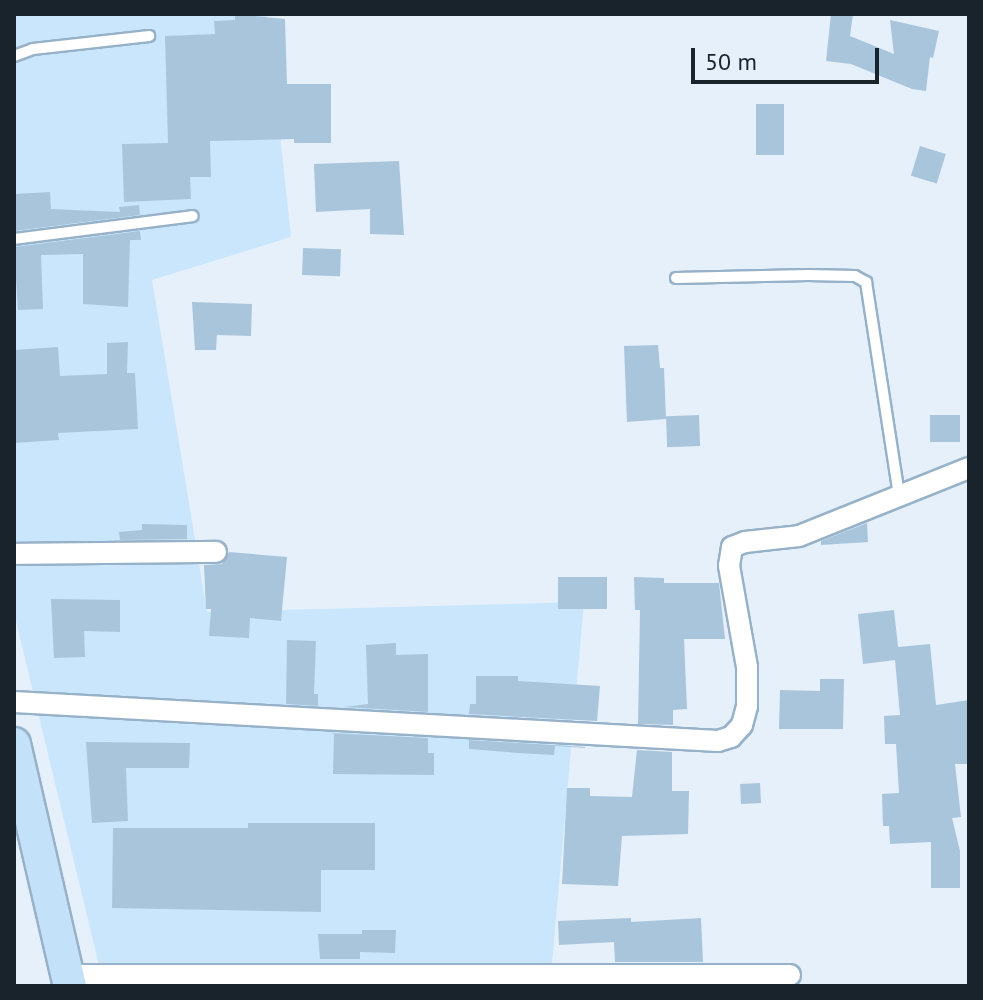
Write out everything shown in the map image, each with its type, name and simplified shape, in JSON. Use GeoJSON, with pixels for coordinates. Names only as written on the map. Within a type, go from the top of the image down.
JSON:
{"type":"FeatureCollection","features":[{"type":"Feature","properties":{"kind":"main road"},"geometry":{"type":"LineString","coordinates":[[14,744],[69,981]]}},
{"type":"Feature","properties":{"kind":"street"},"geometry":{"type":"LineString","coordinates":[[14,702],[718,741],[731,737],[742,725],[747,706],[747,667],[729,566],[732,547],[745,542],[799,536],[969,468]]}},
{"type":"Feature","properties":{"kind":"street"},"geometry":{"type":"LineString","coordinates":[[14,554],[216,552]]}},
{"type":"Feature","properties":{"kind":"street"},"geometry":{"type":"LineString","coordinates":[[69,981],[790,975]]}},
{"type":"Feature","properties":{"kind":"lane"},"geometry":{"type":"LineString","coordinates":[[14,56],[33,49],[149,36]]}},
{"type":"Feature","properties":{"kind":"lane"},"geometry":{"type":"LineString","coordinates":[[14,239],[193,216]]}},
{"type":"Feature","properties":{"kind":"lane"},"geometry":{"type":"LineString","coordinates":[[676,278],[808,275],[855,276],[866,282],[871,292],[899,496]]}},
{"type":"Feature","properties":{"kind":"shaded area"},"geometry":{"type":"Polygon","coordinates":[[[14,14],[267,14],[291,237],[152,280],[207,612],[584,602],[550,986],[104,986],[14,613],[14,14]]]}},
{"type":"Feature","properties":{"kind":"building"},"geometry":{"type":"Polygon","coordinates":[[[235,14],[285,19],[287,84],[331,84],[331,143],[294,143],[294,139],[210,141],[211,177],[190,177],[191,199],[124,202],[122,144],[168,143],[165,36],[215,34],[214,21],[235,20],[235,14]]]}},
{"type":"Feature","properties":{"kind":"building"},"geometry":{"type":"Polygon","coordinates":[[[831,14],[853,14],[850,36],[894,54],[890,20],[939,31],[933,58],[930,57],[926,91],[912,89],[851,64],[826,61],[831,14]]]}},
{"type":"Feature","properties":{"kind":"building"},"geometry":{"type":"Polygon","coordinates":[[[756,104],[784,104],[784,155],[756,155],[756,104]]]}},
{"type":"Feature","properties":{"kind":"building"},"geometry":{"type":"Polygon","coordinates":[[[920,146],[946,154],[937,184],[911,176],[920,146]]]}},
{"type":"Feature","properties":{"kind":"building"},"geometry":{"type":"Polygon","coordinates":[[[399,161],[404,235],[370,234],[370,209],[316,212],[314,164],[399,161]]]}},
{"type":"Feature","properties":{"kind":"building"},"geometry":{"type":"Polygon","coordinates":[[[50,192],[51,209],[120,212],[119,207],[139,205],[140,215],[14,231],[14,194],[50,192]]]}},
{"type":"Feature","properties":{"kind":"building"},"geometry":{"type":"Polygon","coordinates":[[[140,231],[141,240],[130,240],[128,307],[83,304],[83,254],[41,255],[43,309],[18,310],[14,247],[140,231]]]}},
{"type":"Feature","properties":{"kind":"building"},"geometry":{"type":"Polygon","coordinates":[[[303,248],[341,249],[340,276],[302,275],[303,248]]]}},
{"type":"Feature","properties":{"kind":"building"},"geometry":{"type":"Polygon","coordinates":[[[192,302],[252,304],[251,336],[217,335],[216,350],[195,350],[192,302]]]}},
{"type":"Feature","properties":{"kind":"building"},"geometry":{"type":"Polygon","coordinates":[[[128,342],[127,373],[135,373],[138,429],[58,433],[59,440],[14,443],[14,350],[58,347],[60,376],[107,374],[107,343],[128,342]]]}},
{"type":"Feature","properties":{"kind":"building"},"geometry":{"type":"Polygon","coordinates":[[[658,345],[660,368],[664,368],[666,419],[627,422],[624,346],[658,345]]]}},
{"type":"Feature","properties":{"kind":"building"},"geometry":{"type":"Polygon","coordinates":[[[699,415],[700,446],[667,447],[666,416],[699,415]]]}},
{"type":"Feature","properties":{"kind":"building"},"geometry":{"type":"Polygon","coordinates":[[[930,415],[960,415],[960,442],[930,442],[930,415]]]}},
{"type":"Feature","properties":{"kind":"building"},"geometry":{"type":"Polygon","coordinates":[[[867,523],[868,542],[821,545],[821,541],[867,523]]]}},
{"type":"Feature","properties":{"kind":"building"},"geometry":{"type":"Polygon","coordinates":[[[142,524],[187,525],[187,539],[120,540],[119,532],[142,530],[142,524]]]}},
{"type":"Feature","properties":{"kind":"building"},"geometry":{"type":"Polygon","coordinates":[[[229,552],[287,557],[281,621],[250,618],[249,638],[209,636],[211,609],[206,609],[204,565],[222,564],[229,552]]]}},
{"type":"Feature","properties":{"kind":"building"},"geometry":{"type":"Polygon","coordinates":[[[558,577],[607,577],[607,609],[558,609],[558,577]]]}},
{"type":"Feature","properties":{"kind":"building"},"geometry":{"type":"Polygon","coordinates":[[[634,577],[664,578],[664,583],[719,583],[725,639],[684,639],[687,709],[673,710],[673,725],[638,724],[640,610],[635,610],[634,577]]]}},
{"type":"Feature","properties":{"kind":"building"},"geometry":{"type":"Polygon","coordinates":[[[51,599],[120,600],[120,632],[84,631],[85,657],[54,658],[51,599]]]}},
{"type":"Feature","properties":{"kind":"building"},"geometry":{"type":"Polygon","coordinates":[[[894,610],[898,647],[930,644],[936,705],[969,700],[969,764],[955,764],[961,817],[952,818],[960,851],[960,888],[931,888],[931,842],[890,844],[889,826],[883,826],[882,794],[899,793],[896,744],[885,744],[884,716],[900,715],[895,660],[863,664],[858,614],[894,610]]]}},
{"type":"Feature","properties":{"kind":"building"},"geometry":{"type":"Polygon","coordinates":[[[287,640],[316,641],[314,694],[318,694],[318,706],[286,704],[287,640]]]}},
{"type":"Feature","properties":{"kind":"building"},"geometry":{"type":"Polygon","coordinates":[[[396,643],[396,655],[428,654],[428,712],[344,707],[368,704],[366,645],[396,643]]]}},
{"type":"Feature","properties":{"kind":"building"},"geometry":{"type":"Polygon","coordinates":[[[476,676],[518,676],[518,681],[600,686],[597,721],[469,714],[470,704],[476,704],[476,676]]]}},
{"type":"Feature","properties":{"kind":"building"},"geometry":{"type":"Polygon","coordinates":[[[820,679],[844,679],[843,729],[779,729],[780,690],[820,691],[820,679]]]}},
{"type":"Feature","properties":{"kind":"building"},"geometry":{"type":"Polygon","coordinates":[[[330,733],[428,738],[428,753],[434,753],[434,775],[333,774],[334,734],[330,733]]]}},
{"type":"Feature","properties":{"kind":"building"},"geometry":{"type":"Polygon","coordinates":[[[469,740],[585,748],[555,746],[554,755],[518,753],[469,749],[469,740]]]}},
{"type":"Feature","properties":{"kind":"building"},"geometry":{"type":"Polygon","coordinates":[[[86,742],[190,743],[189,768],[126,768],[128,821],[92,823],[86,742]]]}},
{"type":"Feature","properties":{"kind":"building"},"geometry":{"type":"Polygon","coordinates":[[[637,750],[672,752],[672,791],[689,791],[688,834],[622,836],[618,886],[562,884],[567,788],[590,788],[590,796],[632,797],[637,750]]]}},
{"type":"Feature","properties":{"kind":"building"},"geometry":{"type":"Polygon","coordinates":[[[760,783],[761,803],[741,804],[740,784],[760,783]]]}},
{"type":"Feature","properties":{"kind":"building"},"geometry":{"type":"Polygon","coordinates":[[[248,823],[375,823],[375,870],[321,870],[321,912],[112,908],[113,828],[248,828],[248,823]]]}},
{"type":"Feature","properties":{"kind":"building"},"geometry":{"type":"Polygon","coordinates":[[[631,918],[631,922],[701,918],[703,962],[615,962],[614,942],[559,945],[558,921],[631,918]]]}},
{"type":"Feature","properties":{"kind":"building"},"geometry":{"type":"Polygon","coordinates":[[[362,930],[396,930],[395,953],[360,952],[360,959],[320,959],[318,934],[362,934],[362,930]]]}}]}
